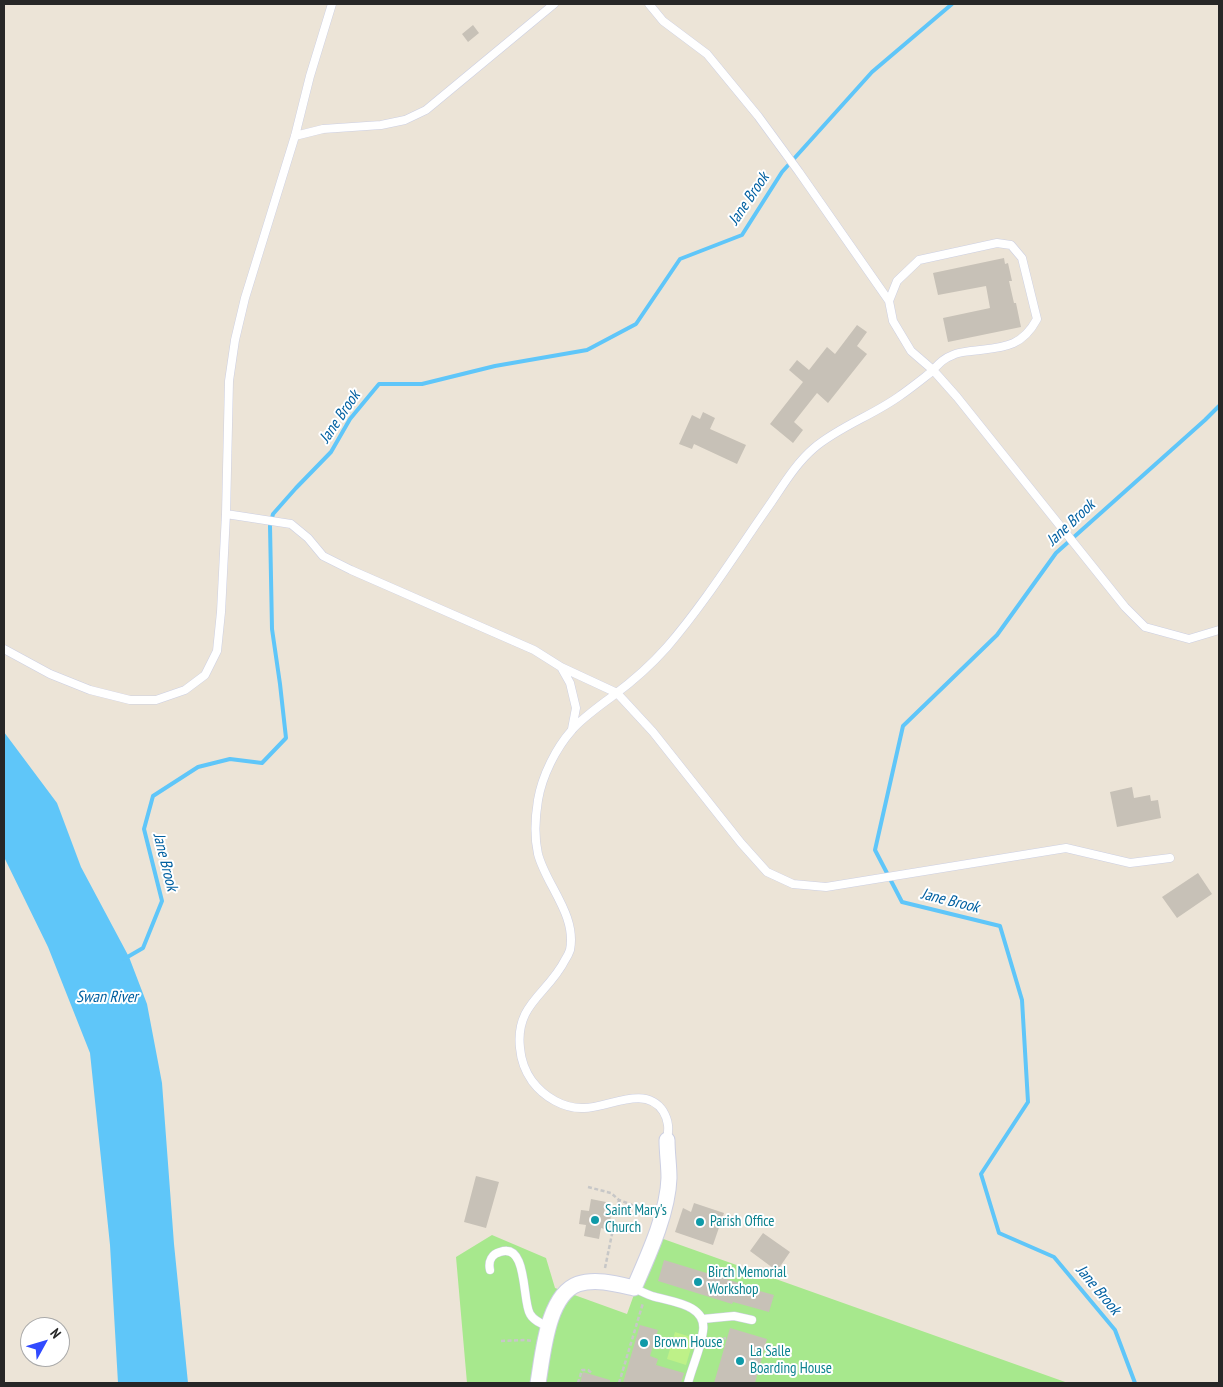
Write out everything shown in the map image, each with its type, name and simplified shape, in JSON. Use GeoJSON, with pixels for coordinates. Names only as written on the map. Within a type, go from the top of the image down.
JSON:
{"type":"FeatureCollection","features":[{"type":"Feature","properties":{"kind":"street"},"geometry":{"type":"LineString","coordinates":[[538,1383],[553,1312],[557,1302],[567,1290],[577,1284],[602,1282],[640,1291],[652,1245],[662,1217],[669,1179],[667,1140]]}},
{"type":"Feature","properties":{"kind":"lane"},"geometry":{"type":"LineString","coordinates":[[4,650],[50,674],[90,690],[130,700],[156,700],[185,690],[205,675],[217,651],[221,612],[226,514],[229,381],[235,340],[245,298],[295,136],[310,76],[332,4]]}},
{"type":"Feature","properties":{"kind":"lane"},"geometry":{"type":"LineString","coordinates":[[295,136],[323,129],[381,125],[405,120],[426,110],[554,4]]}},
{"type":"Feature","properties":{"kind":"lane"},"geometry":{"type":"LineString","coordinates":[[649,4],[663,21],[707,54],[758,116],[889,301],[893,320],[911,351],[933,370],[957,397],[1125,607],[1145,627],[1190,639],[1219,630]]}},
{"type":"Feature","properties":{"kind":"lane"},"geometry":{"type":"LineString","coordinates":[[667,1140],[669,1126],[666,1118],[662,1110],[652,1101],[631,1098],[583,1108],[564,1105],[546,1095],[532,1080],[521,1060],[518,1034],[524,1014],[536,996],[559,972],[570,951],[571,932],[561,903],[547,877],[538,854],[535,822],[539,795],[551,761],[572,729],[644,671],[667,647],[701,603],[792,473],[812,449],[833,434],[899,397],[933,370],[942,360],[956,353],[1015,344],[1030,331],[1037,319],[1022,258],[1011,245],[998,243],[919,260],[897,281],[889,301]]}},
{"type":"Feature","properties":{"kind":"lane"},"geometry":{"type":"LineString","coordinates":[[226,514],[290,524],[308,538],[324,556],[351,570],[534,650],[561,667],[617,693],[653,732],[741,843],[767,872],[793,884],[826,887],[1066,848],[1130,864],[1170,858]]}},
{"type":"Feature","properties":{"kind":"lane"},"geometry":{"type":"LineString","coordinates":[[561,667],[570,683],[576,708],[572,729]]}},
{"type":"Feature","properties":{"kind":"lane"},"geometry":{"type":"LineString","coordinates":[[490,1270],[492,1257],[497,1253],[506,1251],[515,1254],[520,1266],[529,1312],[536,1320],[549,1327]]}},
{"type":"Feature","properties":{"kind":"lane"},"geometry":{"type":"LineString","coordinates":[[640,1291],[691,1308],[700,1314],[703,1319],[703,1335],[688,1383]]}},
{"type":"Feature","properties":{"kind":"lane"},"geometry":{"type":"LineString","coordinates":[[703,1319],[734,1316],[752,1320]]}},
{"type":"Feature","properties":{"kind":"path"},"geometry":{"type":"LineString","coordinates":[[588,1187],[611,1193],[619,1200],[662,1217]]}},
{"type":"Feature","properties":{"kind":"path"},"geometry":{"type":"LineString","coordinates":[[602,1282],[619,1200]]}},
{"type":"Feature","properties":{"kind":"path"},"geometry":{"type":"LineString","coordinates":[[619,1383],[640,1291]]}},
{"type":"Feature","properties":{"kind":"path"},"geometry":{"type":"LineString","coordinates":[[708,1344],[726,1338]]}},
{"type":"Feature","properties":{"kind":"path"},"geometry":{"type":"LineString","coordinates":[[501,1341],[526,1340],[538,1344]]}},
{"type":"Feature","properties":{"kind":"path"},"geometry":{"type":"LineString","coordinates":[[626,1357],[630,1359]]}},
{"type":"Feature","properties":{"kind":"path"},"geometry":{"type":"LineString","coordinates":[[622,1369],[627,1371]]}},
{"type":"Feature","properties":{"kind":"path"},"geometry":{"type":"LineString","coordinates":[[578,1383],[582,1370],[588,1370],[593,1374]]}},
{"type":"Feature","properties":{"kind":"green space"},"geometry":{"type":"Polygon","coordinates":[[[492,1235],[546,1258],[555,1288],[627,1314],[655,1236],[1068,1383],[467,1383],[456,1257],[492,1235]]]}},
{"type":"Feature","properties":{"kind":"green space"},"geometry":{"type":"Polygon","coordinates":[[[675,1332],[694,1338],[686,1365],[667,1359],[675,1332]]]}},
{"type":"Feature","properties":{"kind":"water","name":"Swan River"},"geometry":{"type":"Polygon","coordinates":[[[4,732],[57,803],[81,867],[129,957],[147,1004],[162,1083],[174,1244],[188,1383],[118,1383],[110,1245],[90,1053],[48,947],[4,857],[4,732]]]}},
{"type":"Feature","properties":{"kind":"building"},"geometry":{"type":"Polygon","coordinates":[[[473,25],[479,33],[468,42],[462,34],[473,25]]]}},
{"type":"Feature","properties":{"kind":"building"},"geometry":{"type":"Polygon","coordinates":[[[1004,258],[1005,264],[1008,263],[1012,281],[1009,281],[1021,327],[948,342],[943,318],[990,308],[986,286],[938,295],[933,273],[1004,258]]]}},
{"type":"Feature","properties":{"kind":"building"},"geometry":{"type":"Polygon","coordinates":[[[857,325],[867,332],[857,346],[867,354],[828,403],[817,393],[794,422],[803,430],[793,443],[770,424],[803,382],[789,370],[797,360],[809,370],[827,347],[835,354],[857,325]]]}},
{"type":"Feature","properties":{"kind":"building"},"geometry":{"type":"Polygon","coordinates":[[[703,412],[715,418],[710,429],[746,445],[737,464],[694,444],[692,449],[679,444],[692,415],[700,419],[703,412]]]}},
{"type":"Feature","properties":{"kind":"building"},"geometry":{"type":"Polygon","coordinates":[[[1132,787],[1134,798],[1150,795],[1151,801],[1158,800],[1161,818],[1117,827],[1110,792],[1132,787]]]}},
{"type":"Feature","properties":{"kind":"building"},"geometry":{"type":"Polygon","coordinates":[[[1198,873],[1212,894],[1177,918],[1162,897],[1198,873]]]}},
{"type":"Feature","properties":{"kind":"building"},"geometry":{"type":"Polygon","coordinates":[[[476,1176],[499,1182],[486,1228],[464,1222],[476,1176]]]}},
{"type":"Feature","properties":{"kind":"building","name":"Saint Mary's Church"},"geometry":{"type":"Polygon","coordinates":[[[591,1199],[606,1202],[604,1214],[611,1216],[608,1230],[601,1228],[599,1239],[584,1236],[586,1225],[579,1224],[581,1210],[589,1211],[591,1199]]]}},
{"type":"Feature","properties":{"kind":"building","name":"Parish Office"},"geometry":{"type":"Polygon","coordinates":[[[694,1203],[724,1213],[713,1245],[675,1232],[683,1208],[691,1212],[694,1203]]]}},
{"type":"Feature","properties":{"kind":"building"},"geometry":{"type":"Polygon","coordinates":[[[763,1233],[790,1252],[777,1271],[750,1251],[763,1233]]]}},
{"type":"Feature","properties":{"kind":"building","name":"Birch Memorial Workshop"},"geometry":{"type":"Polygon","coordinates":[[[664,1260],[774,1295],[769,1312],[733,1302],[732,1304],[658,1281],[664,1260]]]}},
{"type":"Feature","properties":{"kind":"building","name":"Brown House"},"geometry":{"type":"Polygon","coordinates":[[[640,1325],[658,1330],[650,1356],[658,1359],[656,1365],[684,1373],[681,1383],[623,1383],[640,1325]]]}},
{"type":"Feature","properties":{"kind":"building","name":"La Salle Boarding House"},"geometry":{"type":"Polygon","coordinates":[[[730,1328],[767,1339],[755,1383],[714,1383],[730,1328]]]}},
{"type":"Feature","properties":{"kind":"building"},"geometry":{"type":"Polygon","coordinates":[[[583,1372],[610,1380],[610,1383],[580,1383],[583,1372]]]}},
{"type":"Feature","properties":{"kind":"waterway","name":"Jane Brook"},"geometry":{"type":"LineString","coordinates":[[124,959],[143,948],[162,901],[144,829],[153,796],[198,767],[230,759],[262,763],[286,738],[272,629],[270,526],[273,514],[331,452],[350,419],[379,384],[422,384],[495,366],[587,350],[636,324],[680,259],[742,235],[782,172],[872,72],[952,4]]}},
{"type":"Feature","properties":{"kind":"waterway","name":"Jane Brook"},"geometry":{"type":"LineString","coordinates":[[1135,1383],[1115,1330],[1054,1257],[999,1233],[981,1174],[1028,1102],[1022,1000],[1000,926],[902,902],[875,850],[903,726],[997,635],[1056,553],[1219,406]]}},
{"type":"Feature","properties":{"kind":"place","name":"Saint Mary's Church"},"geometry":{"type":"Point","coordinates":[595,1220]}},
{"type":"Feature","properties":{"kind":"place","name":"Parish Office"},"geometry":{"type":"Point","coordinates":[700,1222]}},
{"type":"Feature","properties":{"kind":"place","name":"Birch Memorial Workshop"},"geometry":{"type":"Point","coordinates":[698,1282]}},
{"type":"Feature","properties":{"kind":"place","name":"Brown House"},"geometry":{"type":"Point","coordinates":[644,1343]}},
{"type":"Feature","properties":{"kind":"place","name":"La Salle Boarding House"},"geometry":{"type":"Point","coordinates":[740,1361]}}]}
